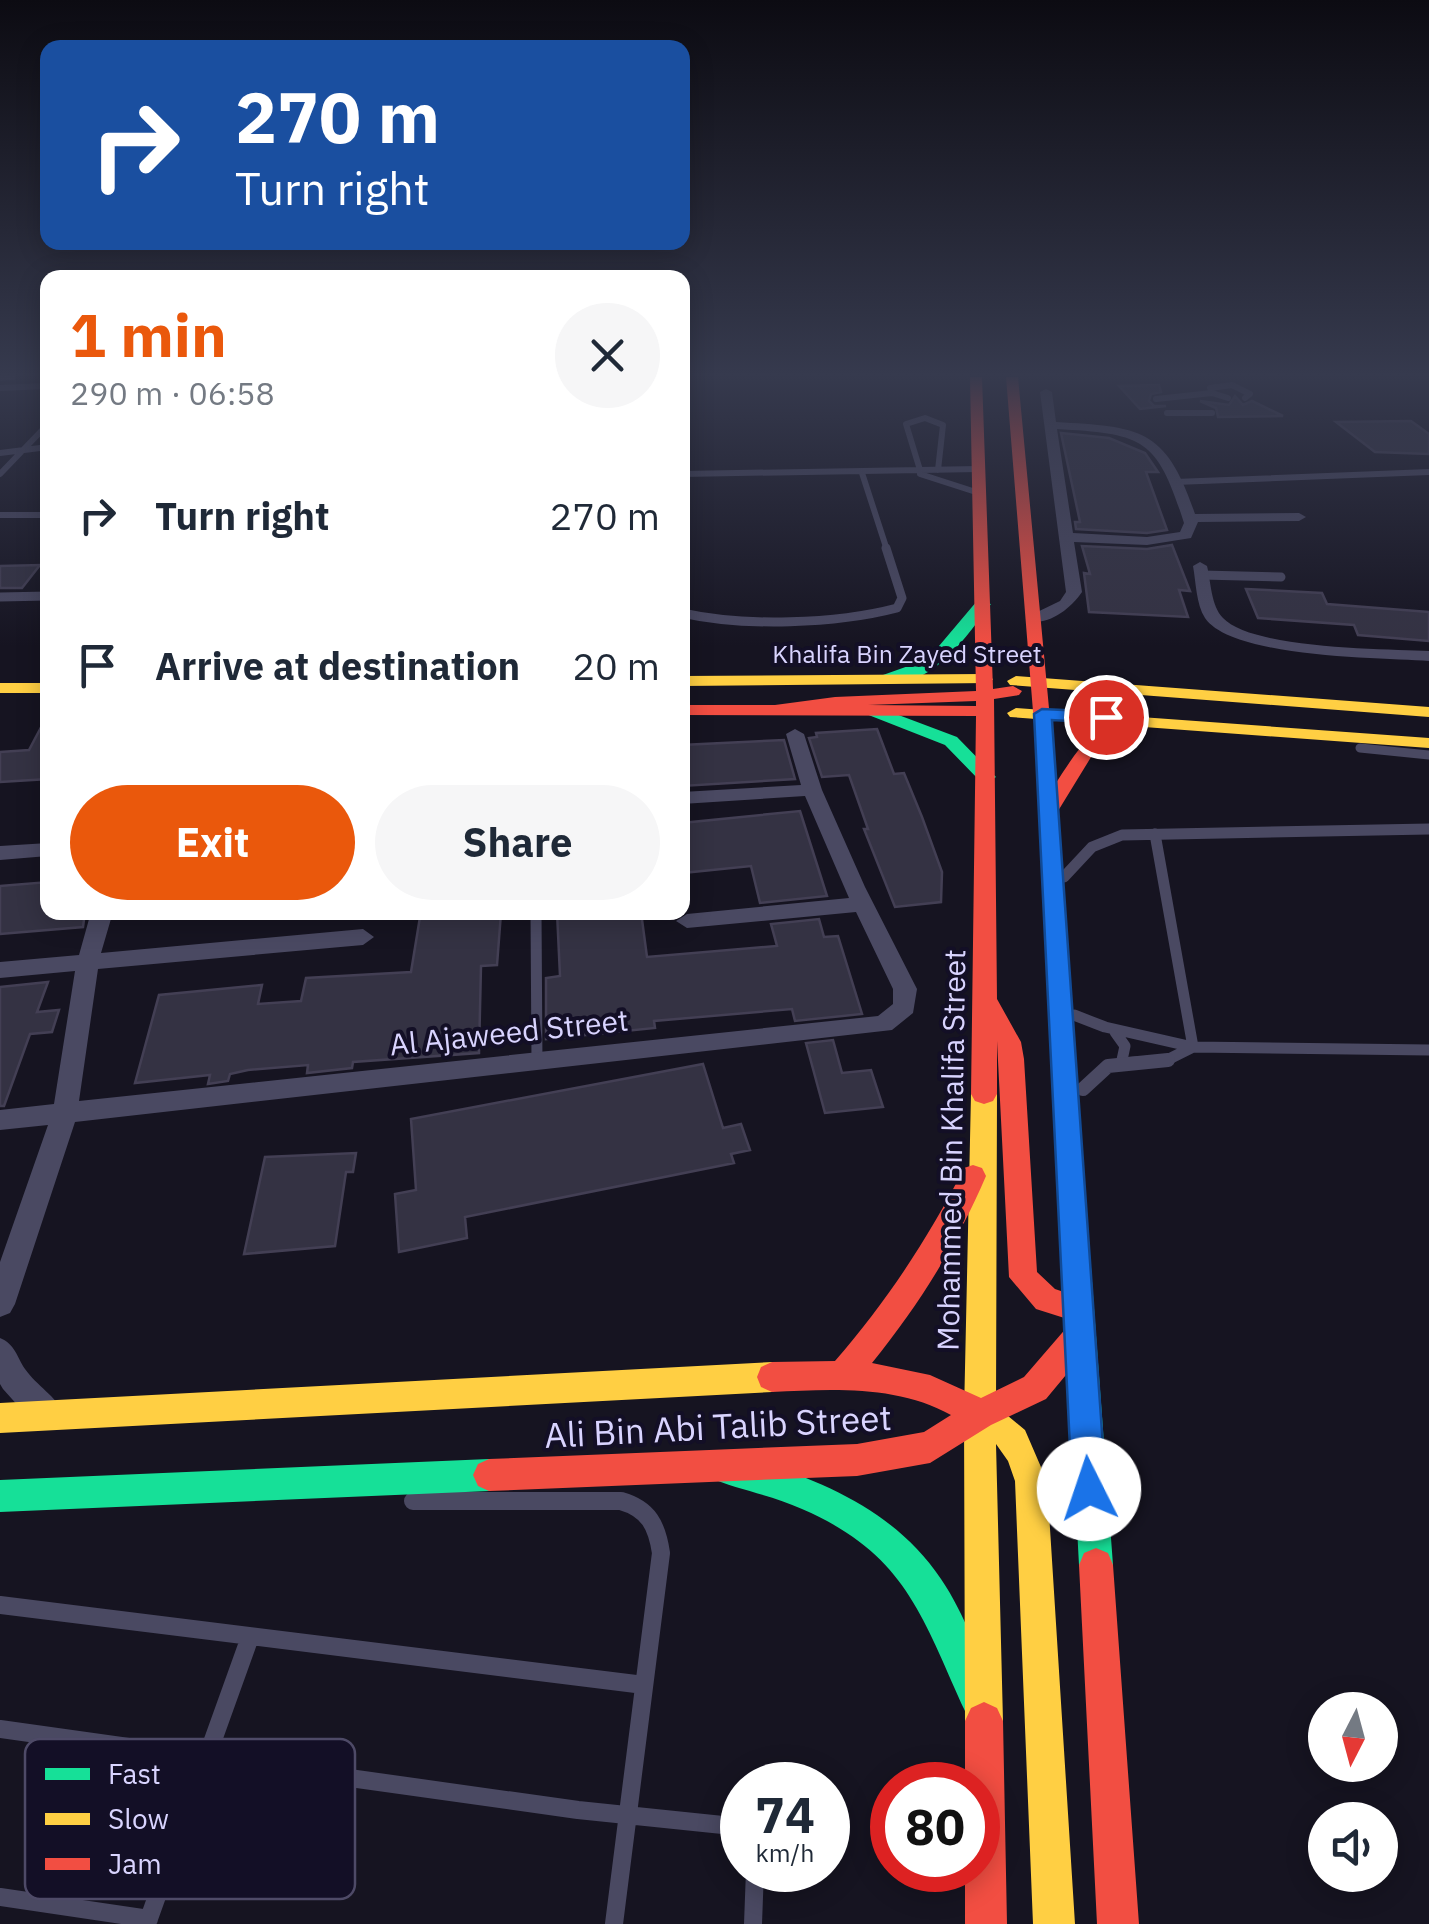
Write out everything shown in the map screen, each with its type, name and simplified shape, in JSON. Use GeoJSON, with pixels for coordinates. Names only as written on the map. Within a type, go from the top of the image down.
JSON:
{"type":"FeatureCollection","features":[{"type":"Feature","properties":{"kind":"main road","name":"Mohammed Bin Khalifa Street"},"geometry":{"type":"LineString","coordinates":[[986,1924],[980,1157],[987,777],[1036,629],[1020,467]]}},
{"type":"Feature","properties":{"kind":"main road","name":"Mohammed Bin Khalifa Street"},"geometry":{"type":"LineString","coordinates":[[979,468],[983,604],[1049,810],[1118,1924]]}},
{"type":"Feature","properties":{"kind":"main road"},"geometry":{"type":"LineString","coordinates":[[981,537],[1000,556],[1006,588]]}},
{"type":"Feature","properties":{"kind":"main road"},"geometry":{"type":"LineString","coordinates":[[889,679],[925,668],[941,658],[983,604]]}},
{"type":"Feature","properties":{"kind":"main road"},"geometry":{"type":"LineString","coordinates":[[1036,629],[1062,653]]}},
{"type":"Feature","properties":{"kind":"main road"},"geometry":{"type":"LineString","coordinates":[[1094,664],[1132,676],[1244,697]]}},
{"type":"Feature","properties":{"kind":"main road","name":"Khalifa Bin Zayed Street"},"geometry":{"type":"LineString","coordinates":[[690,681],[889,679],[1128,718],[1429,743]]}},
{"type":"Feature","properties":{"kind":"main road"},"geometry":{"type":"LineString","coordinates":[[0,688],[40,688]]}},
{"type":"Feature","properties":{"kind":"main road"},"geometry":{"type":"LineString","coordinates":[[776,710],[854,696],[1014,697],[1286,711],[1340,705]]}},
{"type":"Feature","properties":{"kind":"main road","name":"Khalifa Bin Zayed Street"},"geometry":{"type":"LineString","coordinates":[[690,710],[872,710],[1014,697],[1244,697],[1429,712]]}},
{"type":"Feature","properties":{"kind":"main road"},"geometry":{"type":"LineString","coordinates":[[872,710],[944,736],[974,759],[987,777]]}},
{"type":"Feature","properties":{"kind":"main road"},"geometry":{"type":"LineString","coordinates":[[1049,810],[1076,758],[1097,734],[1128,718]]}},
{"type":"Feature","properties":{"kind":"main road"},"geometry":{"type":"LineString","coordinates":[[1028,875],[1039,907],[1055,928]]}},
{"type":"Feature","properties":{"kind":"main road"},"geometry":{"type":"LineString","coordinates":[[983,994],[1002,1025],[1012,1059],[1024,1276],[1038,1295],[1050,1303],[1077,1309]]}},
{"type":"Feature","properties":{"kind":"main road"},"geometry":{"type":"LineString","coordinates":[[844,1372],[895,1314],[930,1264],[967,1192],[980,1157]]}},
{"type":"Feature","properties":{"kind":"main road"},"geometry":{"type":"LineString","coordinates":[[980,1414],[1035,1388],[1079,1336]]}},
{"type":"Feature","properties":{"kind":"main road","name":"Ali Bin Abi Talib Street"},"geometry":{"type":"LineString","coordinates":[[0,1418],[844,1372],[906,1379],[945,1391],[980,1414],[930,1447],[857,1460],[0,1496]]}},
{"type":"Feature","properties":{"kind":"main road"},"geometry":{"type":"LineString","coordinates":[[980,1414],[1013,1434],[1022,1447],[1031,1481],[1054,1924]]}},
{"type":"Feature","properties":{"kind":"main road"},"geometry":{"type":"LineString","coordinates":[[719,1466],[810,1491],[872,1527],[929,1592],[984,1710]]}},
{"type":"Feature","properties":{"kind":"street"},"geometry":{"type":"LineString","coordinates":[[1036,629],[1074,595],[1056,467]]}},
{"type":"Feature","properties":{"kind":"street"},"geometry":{"type":"LineString","coordinates":[[1066,538],[1174,539],[1190,532],[1190,518],[1167,467]]}},
{"type":"Feature","properties":{"kind":"street"},"geometry":{"type":"LineString","coordinates":[[1190,518],[1299,516]]}},
{"type":"Feature","properties":{"kind":"street"},"geometry":{"type":"LineString","coordinates":[[1201,570],[1212,618],[1236,636],[1263,643],[1429,656]]}},
{"type":"Feature","properties":{"kind":"street","name":"Al Ajaweed Street"},"geometry":{"type":"LineString","coordinates":[[0,1120],[884,1024],[905,1008],[905,989],[812,790],[796,734]]}},
{"type":"Feature","properties":{"kind":"street"},"geometry":{"type":"LineString","coordinates":[[690,798],[812,790]]}},
{"type":"Feature","properties":{"kind":"street"},"geometry":{"type":"LineString","coordinates":[[0,852],[40,850]]}},
{"type":"Feature","properties":{"kind":"street"},"geometry":{"type":"LineString","coordinates":[[687,921],[862,904]]}},
{"type":"Feature","properties":{"kind":"street"},"geometry":{"type":"LineString","coordinates":[[0,1304],[64,1114],[88,962],[100,920]]}},
{"type":"Feature","properties":{"kind":"street"},"geometry":{"type":"LineString","coordinates":[[0,970],[363,937]]}},
{"type":"Feature","properties":{"kind":"street"},"geometry":{"type":"LineString","coordinates":[[0,1352],[9,1374],[27,1398],[51,1416]]}},
{"type":"Feature","properties":{"kind":"lane"},"geometry":{"type":"LineString","coordinates":[[690,477],[979,468]]}},
{"type":"Feature","properties":{"kind":"lane"},"geometry":{"type":"LineString","coordinates":[[906,471],[980,493]]}},
{"type":"Feature","properties":{"kind":"lane"},"geometry":{"type":"LineString","coordinates":[[1175,482],[1429,472]]}},
{"type":"Feature","properties":{"kind":"lane"},"geometry":{"type":"LineString","coordinates":[[690,614],[731,619],[869,615],[897,608],[902,598],[862,474]]}},
{"type":"Feature","properties":{"kind":"lane"},"geometry":{"type":"LineString","coordinates":[[0,515],[40,515]]}},
{"type":"Feature","properties":{"kind":"lane"},"geometry":{"type":"LineString","coordinates":[[1201,570],[1282,577]]}},
{"type":"Feature","properties":{"kind":"lane"},"geometry":{"type":"LineString","coordinates":[[34,596],[40,600]]}},
{"type":"Feature","properties":{"kind":"lane"},"geometry":{"type":"LineString","coordinates":[[0,597],[40,596]]}},
{"type":"Feature","properties":{"kind":"lane"},"geometry":{"type":"LineString","coordinates":[[1253,728],[1326,744],[1429,755]]}},
{"type":"Feature","properties":{"kind":"lane"},"geometry":{"type":"LineString","coordinates":[[1053,888],[1100,842],[1122,836],[1429,829]]}},
{"type":"Feature","properties":{"kind":"lane"},"geometry":{"type":"LineString","coordinates":[[1155,834],[1193,1047]]}},
{"type":"Feature","properties":{"kind":"lane"},"geometry":{"type":"LineString","coordinates":[[536,920],[536,1063]]}},
{"type":"Feature","properties":{"kind":"lane"},"geometry":{"type":"LineString","coordinates":[[1060,1005],[1115,1032],[1176,1040],[1193,1047],[1429,1050]]}},
{"type":"Feature","properties":{"kind":"lane"},"geometry":{"type":"LineString","coordinates":[[1115,1032],[1125,1046],[1122,1060]]}},
{"type":"Feature","properties":{"kind":"lane"},"geometry":{"type":"LineString","coordinates":[[1066,1113],[1098,1070],[1122,1060],[1176,1058],[1193,1047]]}},
{"type":"Feature","properties":{"kind":"lane"},"geometry":{"type":"LineString","coordinates":[[365,1481],[378,1491],[411,1501],[596,1500],[639,1505],[650,1514],[659,1533],[660,1553],[614,1924]]}},
{"type":"Feature","properties":{"kind":"lane"},"geometry":{"type":"LineString","coordinates":[[0,1605],[644,1684]]}},
{"type":"Feature","properties":{"kind":"lane"},"geometry":{"type":"LineString","coordinates":[[213,1739],[250,1638]]}},
{"type":"Feature","properties":{"kind":"lane"},"geometry":{"type":"LineString","coordinates":[[0,1729],[77,1739]]}},
{"type":"Feature","properties":{"kind":"lane"},"geometry":{"type":"LineString","coordinates":[[355,1776],[720,1825]]}},
{"type":"Feature","properties":{"kind":"lane"},"geometry":{"type":"LineString","coordinates":[[753,1924],[754,1892]]}},
{"type":"Feature","properties":{"kind":"lane"},"geometry":{"type":"LineString","coordinates":[[0,1896],[148,1922]]}},
{"type":"Feature","properties":{"kind":"building"},"geometry":{"type":"Polygon","coordinates":[[[1068,467],[1154,467],[1158,472],[1146,472],[1167,530],[1147,533],[1076,529],[1075,522],[1080,522],[1068,467]]]}},
{"type":"Feature","properties":{"kind":"building"},"geometry":{"type":"Polygon","coordinates":[[[1172,545],[1190,591],[1179,590],[1188,617],[1089,612],[1084,573],[1090,574],[1082,546],[1147,549],[1172,545]]]}},
{"type":"Feature","properties":{"kind":"building"},"geometry":{"type":"Polygon","coordinates":[[[40,565],[22,588],[0,588],[0,566],[40,565]]]}},
{"type":"Feature","properties":{"kind":"building"},"geometry":{"type":"Polygon","coordinates":[[[1246,589],[1322,593],[1327,604],[1429,612],[1429,641],[1358,635],[1354,625],[1258,618],[1246,589]]]}},
{"type":"Feature","properties":{"kind":"building"},"geometry":{"type":"Polygon","coordinates":[[[40,729],[40,780],[0,782],[0,752],[29,750],[40,729]]]}},
{"type":"Feature","properties":{"kind":"building"},"geometry":{"type":"Polygon","coordinates":[[[877,729],[894,774],[904,773],[922,817],[942,872],[941,902],[895,907],[864,829],[868,829],[849,775],[822,777],[809,738],[817,737],[816,733],[877,729]]]}},
{"type":"Feature","properties":{"kind":"building"},"geometry":{"type":"Polygon","coordinates":[[[784,740],[795,779],[690,786],[690,745],[784,740]]]}},
{"type":"Feature","properties":{"kind":"building"},"geometry":{"type":"Polygon","coordinates":[[[800,811],[827,896],[760,903],[751,866],[690,872],[690,822],[800,811]]]}},
{"type":"Feature","properties":{"kind":"building"},"geometry":{"type":"Polygon","coordinates":[[[40,883],[40,920],[84,920],[83,927],[0,934],[0,886],[40,883]]]}},
{"type":"Feature","properties":{"kind":"building"},"geometry":{"type":"Polygon","coordinates":[[[819,919],[824,937],[838,936],[862,1014],[795,1021],[792,1009],[654,1021],[655,1028],[546,1039],[546,978],[560,976],[557,920],[642,920],[647,957],[777,946],[771,924],[819,919]]]}},
{"type":"Feature","properties":{"kind":"building"},"geometry":{"type":"Polygon","coordinates":[[[420,920],[500,920],[497,965],[481,966],[479,1053],[353,1062],[352,1068],[307,1073],[308,1065],[248,1070],[230,1074],[228,1081],[208,1084],[210,1075],[135,1083],[159,995],[262,985],[258,1004],[301,1001],[306,978],[411,972],[420,920]]]}},
{"type":"Feature","properties":{"kind":"building"},"geometry":{"type":"Polygon","coordinates":[[[48,982],[37,1012],[59,1010],[52,1032],[30,1034],[4,1106],[0,1106],[0,987],[48,982]]]}},
{"type":"Feature","properties":{"kind":"building"},"geometry":{"type":"Polygon","coordinates":[[[833,1040],[842,1073],[871,1070],[883,1107],[825,1113],[806,1043],[833,1040]]]}},
{"type":"Feature","properties":{"kind":"building"},"geometry":{"type":"Polygon","coordinates":[[[703,1064],[723,1128],[741,1124],[750,1150],[731,1154],[734,1163],[465,1217],[467,1238],[399,1252],[395,1194],[416,1190],[411,1119],[703,1064]]]}},
{"type":"Feature","properties":{"kind":"building"},"geometry":{"type":"Polygon","coordinates":[[[356,1153],[353,1172],[346,1172],[335,1246],[244,1254],[265,1157],[356,1153]]]}},
{"type":"Feature","properties":{"kind":"traffic: fast"},"geometry":{"type":"LineString","coordinates":[[889,679],[934,663],[983,604]]}},
{"type":"Feature","properties":{"kind":"traffic: fast"},"geometry":{"type":"LineString","coordinates":[[872,710],[951,741],[987,777]]}},
{"type":"Feature","properties":{"kind":"traffic: fast"},"geometry":{"type":"LineString","coordinates":[[1059,984],[1096,1565]]}},
{"type":"Feature","properties":{"kind":"traffic: fast"},"geometry":{"type":"LineString","coordinates":[[719,1466],[810,1495],[838,1508],[889,1544],[930,1593],[978,1698]]}},
{"type":"Feature","properties":{"kind":"traffic: fast"},"geometry":{"type":"LineString","coordinates":[[0,1496],[489,1475]]}},
{"type":"Feature","properties":{"kind":"traffic: slow"},"geometry":{"type":"LineString","coordinates":[[690,681],[984,679]]}},
{"type":"Feature","properties":{"kind":"traffic: slow"},"geometry":{"type":"LineString","coordinates":[[1016,681],[1429,712]]}},
{"type":"Feature","properties":{"kind":"traffic: slow"},"geometry":{"type":"LineString","coordinates":[[0,688],[40,688]]}},
{"type":"Feature","properties":{"kind":"traffic: slow"},"geometry":{"type":"LineString","coordinates":[[1016,713],[1429,743]]}},
{"type":"Feature","properties":{"kind":"traffic: slow"},"geometry":{"type":"LineString","coordinates":[[984,1094],[980,1414],[984,1721]]}},
{"type":"Feature","properties":{"kind":"traffic: slow"},"geometry":{"type":"LineString","coordinates":[[0,1418],[772,1377]]}},
{"type":"Feature","properties":{"kind":"traffic: slow"},"geometry":{"type":"LineString","coordinates":[[980,1414],[1000,1426],[1014,1441],[1031,1481],[1054,1924]]}},
{"type":"Feature","properties":{"kind":"traffic: jam"},"geometry":{"type":"LineString","coordinates":[[978,467],[987,777],[984,1094]]}},
{"type":"Feature","properties":{"kind":"traffic: jam"},"geometry":{"type":"LineString","coordinates":[[1020,467],[1044,736],[1059,984]]}},
{"type":"Feature","properties":{"kind":"traffic: jam"},"geometry":{"type":"LineString","coordinates":[[776,710],[835,702],[1013,691]]}},
{"type":"Feature","properties":{"kind":"traffic: jam"},"geometry":{"type":"LineString","coordinates":[[690,710],[985,711]]}},
{"type":"Feature","properties":{"kind":"traffic: jam"},"geometry":{"type":"LineString","coordinates":[[1049,810],[1089,745],[1128,719]]}},
{"type":"Feature","properties":{"kind":"traffic: jam"},"geometry":{"type":"LineString","coordinates":[[992,1006],[1009,1042],[1012,1059],[1023,1277],[1046,1300],[1077,1309]]}},
{"type":"Feature","properties":{"kind":"traffic: jam"},"geometry":{"type":"LineString","coordinates":[[844,1373],[917,1280],[973,1176]]}},
{"type":"Feature","properties":{"kind":"traffic: jam"},"geometry":{"type":"LineString","coordinates":[[980,1414],[1035,1388],[1079,1336]]}},
{"type":"Feature","properties":{"kind":"traffic: jam"},"geometry":{"type":"LineString","coordinates":[[489,1475],[857,1460],[930,1447],[980,1414],[930,1390],[879,1378],[772,1377]]}},
{"type":"Feature","properties":{"kind":"traffic: jam"},"geometry":{"type":"LineString","coordinates":[[1096,1565],[1118,1924]]}},
{"type":"Feature","properties":{"kind":"traffic: jam"},"geometry":{"type":"LineString","coordinates":[[984,1721],[986,1924]]}},
{"type":"Feature","properties":{"kind":"route"},"geometry":{"type":"LineString","coordinates":[[1089,1489],[1042,714],[1106,717]]}}]}
